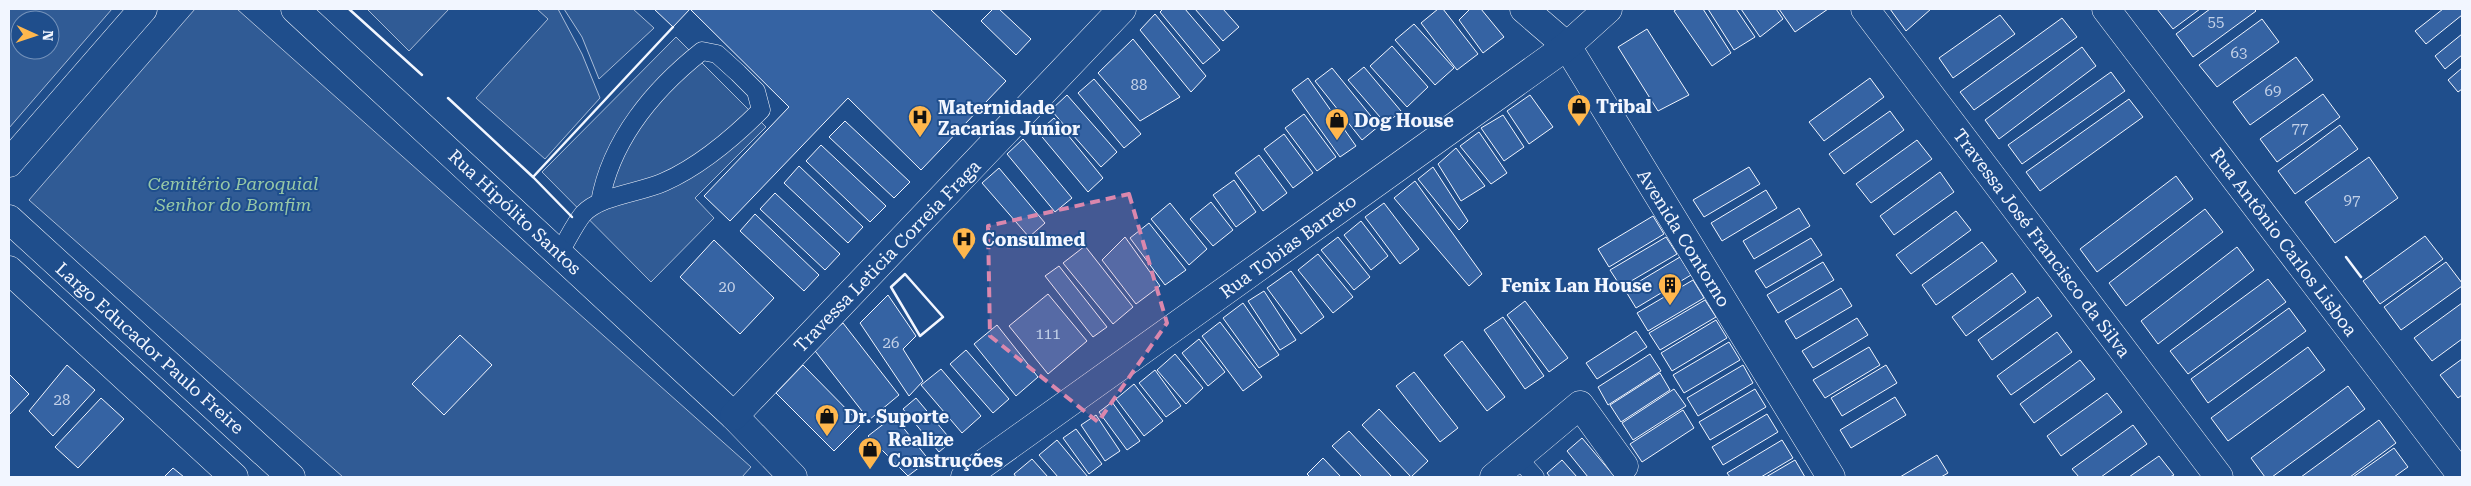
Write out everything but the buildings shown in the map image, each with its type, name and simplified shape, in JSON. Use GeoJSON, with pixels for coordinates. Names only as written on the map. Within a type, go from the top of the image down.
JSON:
{"type":"FeatureCollection","features":[{"type":"Feature","properties":{"kind":"street"},"geometry":{"type":"LineString","coordinates":[[9,163],[144,9]]}},
{"type":"Feature","properties":{"kind":"street","name":"Rua Hipólito Santos"},"geometry":{"type":"LineString","coordinates":[[294,9],[734,416],[793,477]]}},
{"type":"Feature","properties":{"kind":"street","name":"Travessa Leticia Correia Fraga"},"geometry":{"type":"LineString","coordinates":[[734,416],[1122,9]]}},
{"type":"Feature","properties":{"kind":"street","name":"Avenida Contorno"},"geometry":{"type":"LineString","coordinates":[[1524,9],[1566,46],[1832,477]]}},
{"type":"Feature","properties":{"kind":"street","name":"Rua Tobias Barreto"},"geometry":{"type":"LineString","coordinates":[[964,477],[1566,46],[1608,9]]}},
{"type":"Feature","properties":{"kind":"street","name":"Travessa José Francisco da Silva"},"geometry":{"type":"LineString","coordinates":[[1864,9],[2220,477]]}},
{"type":"Feature","properties":{"kind":"street","name":"Rua Antônio Carlos Lisboa"},"geometry":{"type":"LineString","coordinates":[[2106,9],[2462,476]]}},
{"type":"Feature","properties":{"kind":"street","name":"Largo Educador Paulo Freire"},"geometry":{"type":"LineString","coordinates":[[9,219],[291,477]]}},
{"type":"Feature","properties":{"kind":"street"},"geometry":{"type":"LineString","coordinates":[[9,270],[234,477]]}},
{"type":"Feature","properties":{"kind":"street"},"geometry":{"type":"LineString","coordinates":[[1494,477],[1526,467],[1580,405],[1627,472]]}},
{"type":"Feature","properties":{"kind":"lane"},"geometry":{"type":"LineString","coordinates":[[559,253],[583,214],[600,202],[664,182],[696,165],[739,131],[761,110],[756,91],[717,54],[702,51],[673,73],[651,98],[617,148],[604,179],[600,202]]}},
{"type":"Feature","properties":{"kind":"highlighted area"},"geometry":{"type":"Polygon","coordinates":[[[1129,194],[1167,323],[1098,422],[990,336],[988,226],[1129,194]]]}},
{"type":"Feature","properties":{"kind":"shaded area"},"geometry":{"type":"Polygon","coordinates":[[[9,9],[112,9],[9,128],[9,9]]]}},
{"type":"Feature","properties":{"kind":"shaded area","name":"Cemitério Paroquial Senhor do Bomfim"},"geometry":{"type":"Polygon","coordinates":[[[195,9],[237,9],[751,467],[742,477],[343,477],[29,200],[195,9]]]}},
{"type":"Feature","properties":{"kind":"shaded area"},"geometry":{"type":"Polygon","coordinates":[[[367,9],[449,9],[409,51],[367,9]]]}},
{"type":"Feature","properties":{"kind":"shaded area"},"geometry":{"type":"Polygon","coordinates":[[[537,9],[558,9],[582,54],[600,98],[545,159],[476,98],[548,19],[537,9]]]}},
{"type":"Feature","properties":{"kind":"shaded area"},"geometry":{"type":"Polygon","coordinates":[[[564,9],[633,9],[654,28],[599,79],[582,37],[564,9]]]}},
{"type":"Feature","properties":{"kind":"shaded area"},"geometry":{"type":"Polygon","coordinates":[[[676,37],[766,127],[695,198],[714,218],[651,282],[542,172],[676,37]]]}},
{"type":"Feature","properties":{"kind":"wall"},"geometry":{"type":"LineString","coordinates":[[349,9],[422,75]]}},
{"type":"Feature","properties":{"kind":"wall"},"geometry":{"type":"LineString","coordinates":[[572,217],[533,177],[673,27]]}},
{"type":"Feature","properties":{"kind":"wall"},"geometry":{"type":"LineString","coordinates":[[448,98],[533,177]]}},
{"type":"Feature","properties":{"kind":"wall"},"geometry":{"type":"LineString","coordinates":[[2346,257],[2361,277]]}},
{"type":"Feature","properties":{"kind":"wall"},"geometry":{"type":"LineString","coordinates":[[905,274],[943,317],[920,336],[891,287],[905,274]]}},
{"type":"Feature","properties":{"kind":"place","name":"Tribal"},"geometry":{"type":"Point","coordinates":[1579,127]}},
{"type":"Feature","properties":{"kind":"place","name":"Maternidade Zacarias Junior"},"geometry":{"type":"Point","coordinates":[920,138]}},
{"type":"Feature","properties":{"kind":"place","name":"Dog House"},"geometry":{"type":"Point","coordinates":[1337,141]}},
{"type":"Feature","properties":{"kind":"place","name":"Consulmed"},"geometry":{"type":"Point","coordinates":[964,260]}},
{"type":"Feature","properties":{"kind":"place","name":"Fenix Lan House"},"geometry":{"type":"Point","coordinates":[1670,306]}},
{"type":"Feature","properties":{"kind":"place","name":"Dr. Suporte"},"geometry":{"type":"Point","coordinates":[827,437]}},
{"type":"Feature","properties":{"kind":"place","name":"Realize Construções"},"geometry":{"type":"Point","coordinates":[870,470]}}]}
